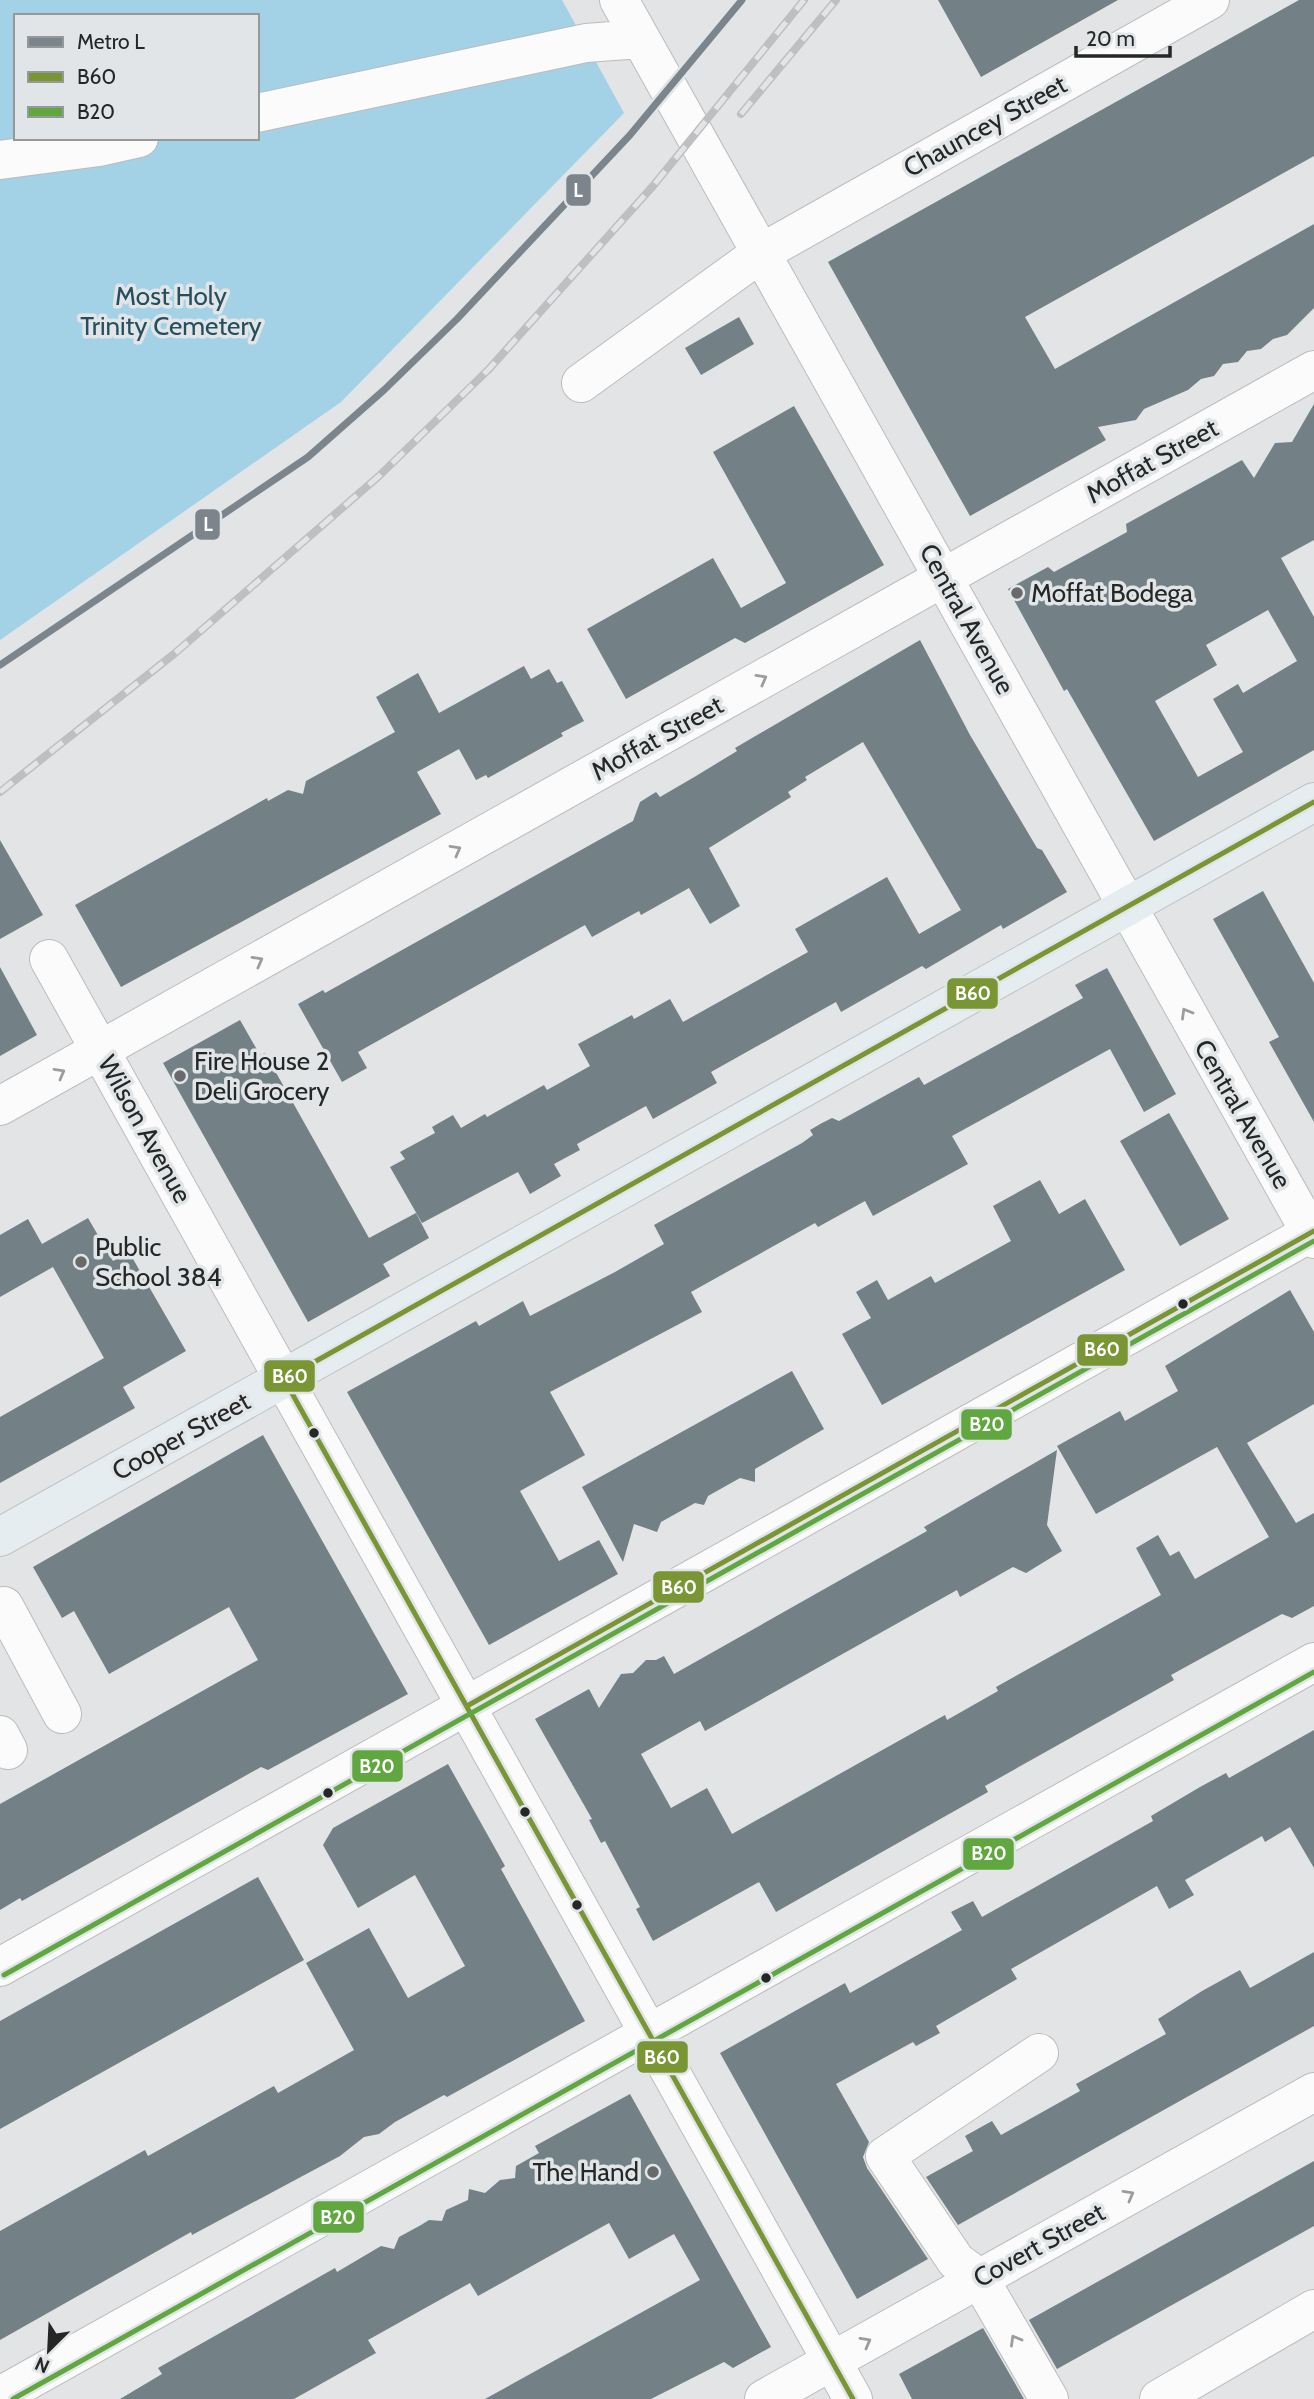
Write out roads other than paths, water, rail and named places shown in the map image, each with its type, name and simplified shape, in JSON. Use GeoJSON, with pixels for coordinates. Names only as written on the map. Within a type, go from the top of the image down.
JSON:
{"type":"FeatureCollection","features":[{"type":"Feature","properties":{"kind":"main road","name":"Cooper Street"},"geometry":{"type":"LineString","coordinates":[[0,1536],[1314,802]]}},
{"type":"Feature","properties":{"kind":"street","name":"Central Avenue"},"geometry":{"type":"LineString","coordinates":[[619,0],[944,577],[1125,907],[1313,1235]]}},
{"type":"Feature","properties":{"kind":"street","name":"Chauncey Street"},"geometry":{"type":"LineString","coordinates":[[581,383],[761,253],[1210,0]]}},
{"type":"Feature","properties":{"kind":"street"},"geometry":{"type":"LineString","coordinates":[[259,113],[586,43],[640,39]]}},
{"type":"Feature","properties":{"kind":"street"},"geometry":{"type":"LineString","coordinates":[[0,160],[126,140]]}},
{"type":"Feature","properties":{"kind":"street","name":"Moffat Street"},"geometry":{"type":"LineString","coordinates":[[0,1106],[1314,370]]}},
{"type":"Feature","properties":{"kind":"street","name":"Wilson Avenue"},"geometry":{"type":"LineString","coordinates":[[49,959],[853,2399]]}},
{"type":"Feature","properties":{"kind":"street"},"geometry":{"type":"LineString","coordinates":[[0,1967],[1313,1235]]}},
{"type":"Feature","properties":{"kind":"street"},"geometry":{"type":"LineString","coordinates":[[0,1608],[4,1605],[62,1714]]}},
{"type":"Feature","properties":{"kind":"street"},"geometry":{"type":"LineString","coordinates":[[0,2396],[1314,1662]]}},
{"type":"Feature","properties":{"kind":"street"},"geometry":{"type":"LineString","coordinates":[[1039,2053],[885,2156],[956,2261],[979,2278],[1049,2399]]}},
{"type":"Feature","properties":{"kind":"street","name":"Covert Street"},"geometry":{"type":"LineString","coordinates":[[764,2399],[1314,2092]]}},
{"type":"Feature","properties":{"kind":"street"},"geometry":{"type":"LineString","coordinates":[[1159,2399],[1314,2309]]}},
{"type":"Feature","properties":{"kind":"railway"},"geometry":{"type":"LineString","coordinates":[[0,792],[174,654],[379,476],[489,369],[653,186],[804,0]]}},
{"type":"Feature","properties":{"kind":"railway"},"geometry":{"type":"LineString","coordinates":[[741,114],[836,0]]}},
{"type":"Feature","properties":{"kind":"metro line","name":"L"},"geometry":{"type":"LineString","coordinates":[[0,665],[308,457],[384,390],[457,319],[630,135],[742,0]]}},
{"type":"Feature","properties":{"kind":"place","name":"Moffat Bodega"},"geometry":{"type":"Point","coordinates":[1017,593]}},
{"type":"Feature","properties":{"kind":"place","name":"Fire House 2 Deli Grocery"},"geometry":{"type":"Point","coordinates":[180,1076]}},
{"type":"Feature","properties":{"kind":"place","name":"Public School 384"},"geometry":{"type":"Point","coordinates":[81,1262]}},
{"type":"Feature","properties":{"kind":"place","name":"The Hand"},"geometry":{"type":"Point","coordinates":[653,2172]}},
{"type":"Feature","properties":{"kind":"park label","name":"Most Holy Trinity Cemetery"},"geometry":{"type":"Point","coordinates":[171,311]}}]}
